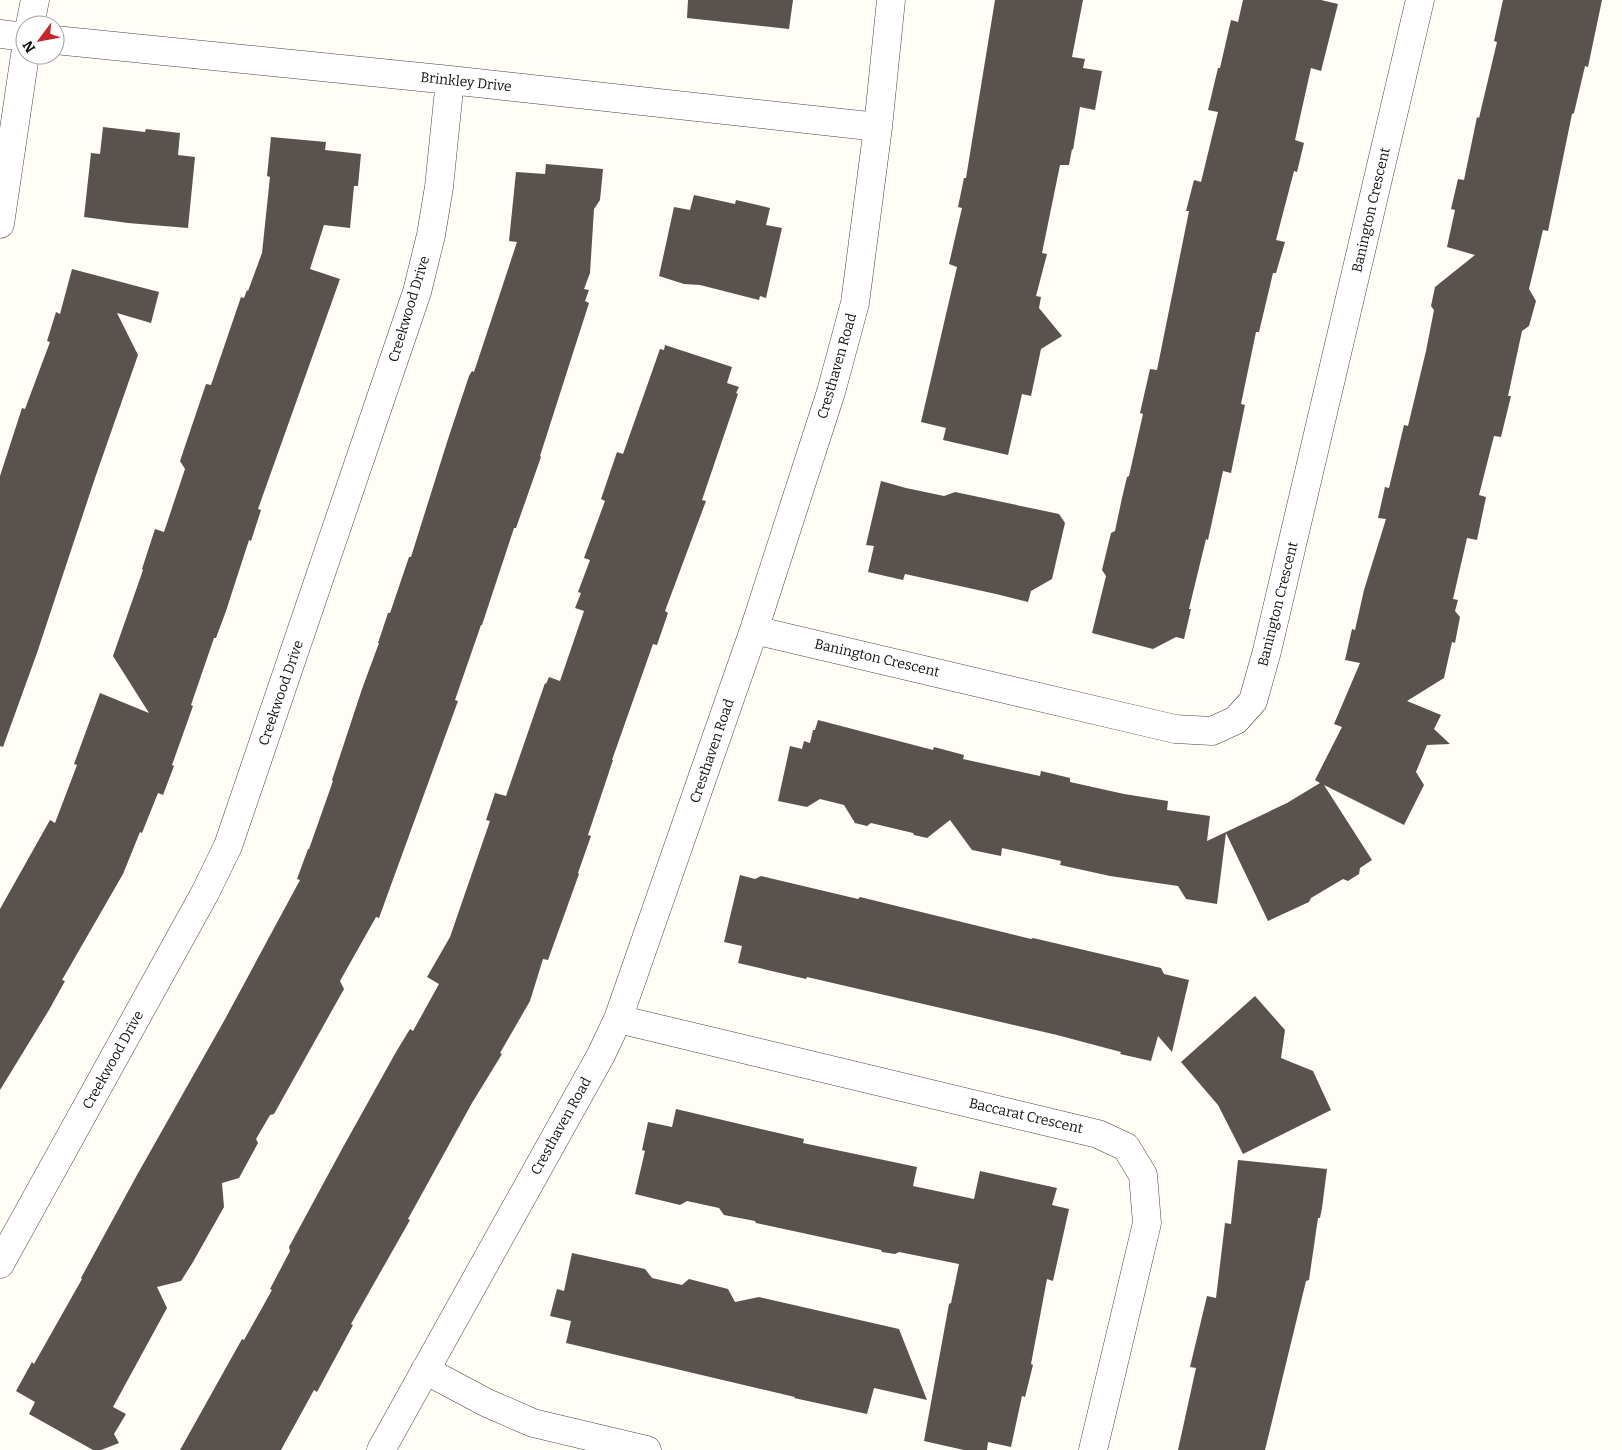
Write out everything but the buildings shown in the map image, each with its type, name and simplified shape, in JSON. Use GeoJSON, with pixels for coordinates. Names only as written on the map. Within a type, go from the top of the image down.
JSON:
{"type":"FeatureCollection","features":[{"type":"Feature","properties":{"kind":"street"},"geometry":{"type":"LineString","coordinates":[[32,15],[35,0]]}},
{"type":"Feature","properties":{"kind":"street","name":"Cresthaven Road"},"geometry":{"type":"LineString","coordinates":[[382,1450],[601,1055],[618,1019],[754,630],[831,392],[855,303],[878,127],[891,0]]}},
{"type":"Feature","properties":{"kind":"street","name":"Banington Crescent"},"geometry":{"type":"LineString","coordinates":[[754,630],[1175,729],[1212,731],[1236,720],[1253,701],[1267,651],[1420,0]]}},
{"type":"Feature","properties":{"kind":"street"},"geometry":{"type":"LineString","coordinates":[[0,34],[15,36]]}},
{"type":"Feature","properties":{"kind":"street","name":"Brinkley Drive"},"geometry":{"type":"LineString","coordinates":[[65,41],[450,80],[878,127]]}},
{"type":"Feature","properties":{"kind":"street"},"geometry":{"type":"LineString","coordinates":[[0,224],[6,195],[24,65]]}},
{"type":"Feature","properties":{"kind":"street","name":"Creekwood Drive"},"geometry":{"type":"LineString","coordinates":[[0,1264],[205,893],[228,846],[417,292],[431,235],[439,187],[450,80]]}},
{"type":"Feature","properties":{"kind":"street","name":"Baccarat Crescent"},"geometry":{"type":"LineString","coordinates":[[618,1019],[1098,1134],[1126,1147],[1143,1175],[1146,1223],[1093,1450]]}},
{"type":"Feature","properties":{"kind":"street"},"geometry":{"type":"LineString","coordinates":[[425,1370],[487,1403],[533,1423],[647,1450]]}}]}
